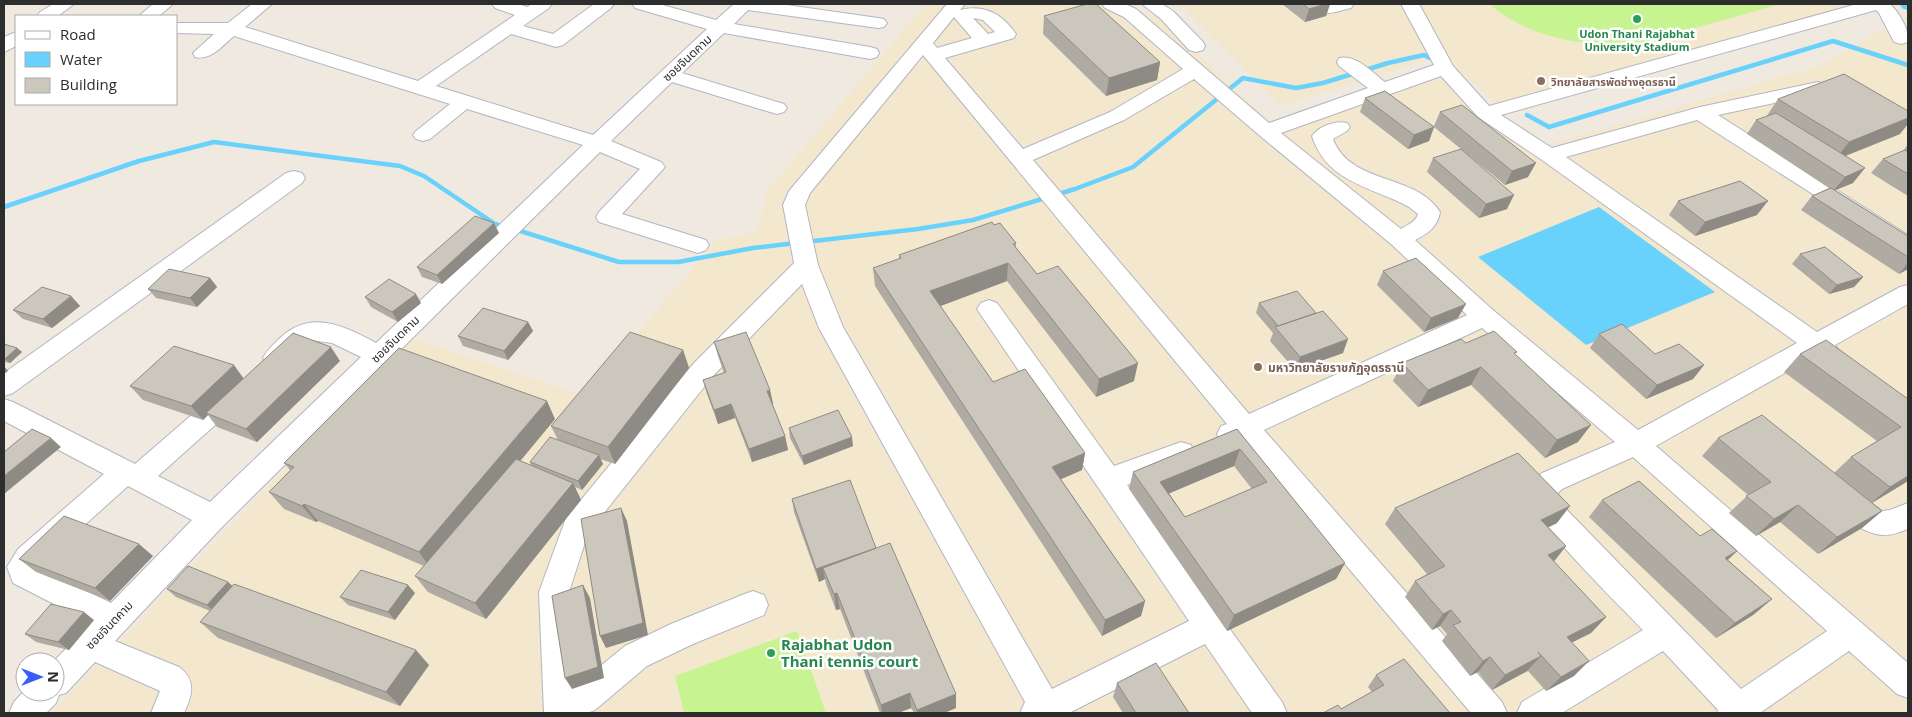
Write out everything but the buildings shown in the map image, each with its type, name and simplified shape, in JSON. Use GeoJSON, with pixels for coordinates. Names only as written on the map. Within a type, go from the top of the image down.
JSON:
{"type":"FeatureCollection","features":[{"type":"Feature","properties":{"kind":"street"},"geometry":{"type":"LineString","coordinates":[[48,15],[64,4]]}},
{"type":"Feature","properties":{"kind":"street"},"geometry":{"type":"LineString","coordinates":[[149,15],[164,4]]}},
{"type":"Feature","properties":{"kind":"street"},"geometry":{"type":"LineString","coordinates":[[202,53],[263,4]]}},
{"type":"Feature","properties":{"kind":"street"},"geometry":{"type":"LineString","coordinates":[[501,4],[536,9]]}},
{"type":"Feature","properties":{"kind":"street"},"geometry":{"type":"LineString","coordinates":[[509,28],[556,41],[605,4]]}},
{"type":"Feature","properties":{"kind":"street"},"geometry":{"type":"LineString","coordinates":[[641,4],[720,27],[870,53]]}},
{"type":"Feature","properties":{"kind":"street"},"geometry":{"type":"LineString","coordinates":[[744,4],[878,23]]}},
{"type":"Feature","properties":{"kind":"street","name":"ซอยจินตคาม"},"geometry":{"type":"LineString","coordinates":[[65,671],[213,517],[509,228],[744,4]]}},
{"type":"Feature","properties":{"kind":"street"},"geometry":{"type":"LineString","coordinates":[[956,4],[929,49],[800,191],[794,205],[803,250],[831,328],[1043,711],[1210,626]]}},
{"type":"Feature","properties":{"kind":"street"},"geometry":{"type":"LineString","coordinates":[[1112,4],[1130,13],[1210,84],[1399,239],[1485,317],[1636,444],[1908,683]]}},
{"type":"Feature","properties":{"kind":"street"},"geometry":{"type":"LineString","coordinates":[[1151,4],[1167,14],[1196,46]]}},
{"type":"Feature","properties":{"kind":"street"},"geometry":{"type":"LineString","coordinates":[[1326,9],[1345,4]]}},
{"type":"Feature","properties":{"kind":"street"},"geometry":{"type":"LineString","coordinates":[[1410,4],[1445,68],[1485,113],[1549,155],[1847,366]]}},
{"type":"Feature","properties":{"kind":"street"},"geometry":{"type":"LineString","coordinates":[[1485,113],[1876,4]]}},
{"type":"Feature","properties":{"kind":"street"},"geometry":{"type":"LineString","coordinates":[[1880,4],[1887,10],[1901,38]]}},
{"type":"Feature","properties":{"kind":"street"},"geometry":{"type":"LineString","coordinates":[[419,89],[536,9]]}},
{"type":"Feature","properties":{"kind":"street"},"geometry":{"type":"LineString","coordinates":[[178,28],[231,29],[597,143],[654,167],[607,217],[698,245]]}},
{"type":"Feature","properties":{"kind":"street"},"geometry":{"type":"LineString","coordinates":[[4,46],[15,38]]}},
{"type":"Feature","properties":{"kind":"street"},"geometry":{"type":"LineString","coordinates":[[929,49],[984,41]]}},
{"type":"Feature","properties":{"kind":"street"},"geometry":{"type":"LineString","coordinates":[[929,49],[1246,428],[1491,713]]}},
{"type":"Feature","properties":{"kind":"street"},"geometry":{"type":"LineString","coordinates":[[1266,131],[1445,68]]}},
{"type":"Feature","properties":{"kind":"street"},"geometry":{"type":"LineString","coordinates":[[1355,69],[1384,90]]}},
{"type":"Feature","properties":{"kind":"street"},"geometry":{"type":"LineString","coordinates":[[1020,158],[1117,116],[1195,70]]}},
{"type":"Feature","properties":{"kind":"street"},"geometry":{"type":"LineString","coordinates":[[669,75],[777,108]]}},
{"type":"Feature","properties":{"kind":"street"},"geometry":{"type":"LineString","coordinates":[[1549,155],[1700,113],[1818,88]]}},
{"type":"Feature","properties":{"kind":"street"},"geometry":{"type":"LineString","coordinates":[[422,135],[464,102]]}},
{"type":"Feature","properties":{"kind":"street"},"geometry":{"type":"LineString","coordinates":[[1700,113],[1908,245]]}},
{"type":"Feature","properties":{"kind":"street"},"geometry":{"type":"LineString","coordinates":[[1340,127],[1322,136],[1323,142],[1330,154],[1341,166],[1361,177],[1410,196],[1422,204],[1429,212],[1429,219],[1426,224],[1399,239]]}},
{"type":"Feature","properties":{"kind":"street"},"geometry":{"type":"LineString","coordinates":[[4,386],[294,178]]}},
{"type":"Feature","properties":{"kind":"street"},"geometry":{"type":"LineString","coordinates":[[754,605],[682,634],[636,656],[584,699],[560,711],[554,592],[576,527],[803,250]]}},
{"type":"Feature","properties":{"kind":"street"},"geometry":{"type":"LineString","coordinates":[[1850,633],[1736,711],[1665,633],[1556,519],[1544,501],[1544,490],[1552,481],[1636,444],[1908,294]]}},
{"type":"Feature","properties":{"kind":"street"},"geometry":{"type":"LineString","coordinates":[[989,308],[1271,713]]}},
{"type":"Feature","properties":{"kind":"street"},"geometry":{"type":"LineString","coordinates":[[1109,480],[1246,428],[1485,317]]}},
{"type":"Feature","properties":{"kind":"street"},"geometry":{"type":"LineString","coordinates":[[114,620],[23,574],[22,567],[28,558],[255,375],[302,333],[316,330],[337,335],[379,354]]}},
{"type":"Feature","properties":{"kind":"street"},"geometry":{"type":"LineString","coordinates":[[4,409],[213,517]]}},
{"type":"Feature","properties":{"kind":"street"},"geometry":{"type":"LineString","coordinates":[[1825,483],[1870,519],[1882,524],[1894,523],[1908,515]]}},
{"type":"Feature","properties":{"kind":"street"},"geometry":{"type":"LineString","coordinates":[[1533,713],[1665,633]]}},
{"type":"Feature","properties":{"kind":"street"},"geometry":{"type":"LineString","coordinates":[[90,645],[168,678],[176,684],[176,695],[167,713]]}},
{"type":"Feature","properties":{"kind":"street"},"geometry":{"type":"LineString","coordinates":[[25,713],[35,702]]}},
{"type":"Feature","properties":{"kind":"shaded area","name":"มหาวิทยาลัยราชภัฏอุดรธานี"},"geometry":{"type":"Polygon","coordinates":[[[926,4],[1108,4],[1156,15],[1281,131],[1429,70],[1546,145],[1820,66],[1908,16],[1908,713],[51,713],[62,702],[65,702],[65,698],[411,338],[584,396],[717,240],[757,232],[768,190],[926,4]]]}},
{"type":"Feature","properties":{"kind":"shaded area","name":"วิทยาลัยสารพัดช่างอุดรธานี"},"geometry":{"type":"Polygon","coordinates":[[[1174,4],[1876,4],[1881,8],[1506,110],[1440,56],[1281,106],[1180,5],[1174,4]]]}},
{"type":"Feature","properties":{"kind":"green space"},"geometry":{"type":"Polygon","coordinates":[[[1489,4],[1781,4],[1637,44],[1617,45],[1578,42],[1540,33],[1505,16],[1489,4]]]}},
{"type":"Feature","properties":{"kind":"green space","name":"Rajabhat Udon Thani tennis court"},"geometry":{"type":"Polygon","coordinates":[[[797,631],[826,713],[684,713],[675,676],[797,631]]]}},
{"type":"Feature","properties":{"kind":"water"},"geometry":{"type":"Polygon","coordinates":[[[1599,207],[1715,292],[1586,345],[1478,257],[1599,207]]]}},
{"type":"Feature","properties":{"kind":"waterway"},"geometry":{"type":"LineString","coordinates":[[1527,115],[1549,127],[1833,41],[1908,65]]}},
{"type":"Feature","properties":{"kind":"waterway"},"geometry":{"type":"LineString","coordinates":[[805,242],[918,229],[973,220],[1075,189],[1133,167],[1243,78],[1296,88],[1323,83],[1388,63],[1424,55],[1430,58]]}},
{"type":"Feature","properties":{"kind":"waterway"},"geometry":{"type":"LineString","coordinates":[[4,207],[139,161],[214,142],[400,166],[424,176],[495,224],[506,227]]}},
{"type":"Feature","properties":{"kind":"waterway"},"geometry":{"type":"LineString","coordinates":[[514,229],[619,262],[678,262],[753,248],[796,243]]}},
{"type":"Feature","properties":{"kind":"place","name":"Udon Thani Rajabhat University Stadium"},"geometry":{"type":"Point","coordinates":[1637,19]}},
{"type":"Feature","properties":{"kind":"place","name":"วิทยาลัยสารพัดช่างอุดรธานี"},"geometry":{"type":"Point","coordinates":[1541,81]}},
{"type":"Feature","properties":{"kind":"place","name":"มหาวิทยาลัยราชภัฏอุดรธานี"},"geometry":{"type":"Point","coordinates":[1258,367]}},
{"type":"Feature","properties":{"kind":"place","name":"Rajabhat Udon Thani tennis court"},"geometry":{"type":"Point","coordinates":[771,653]}}]}
